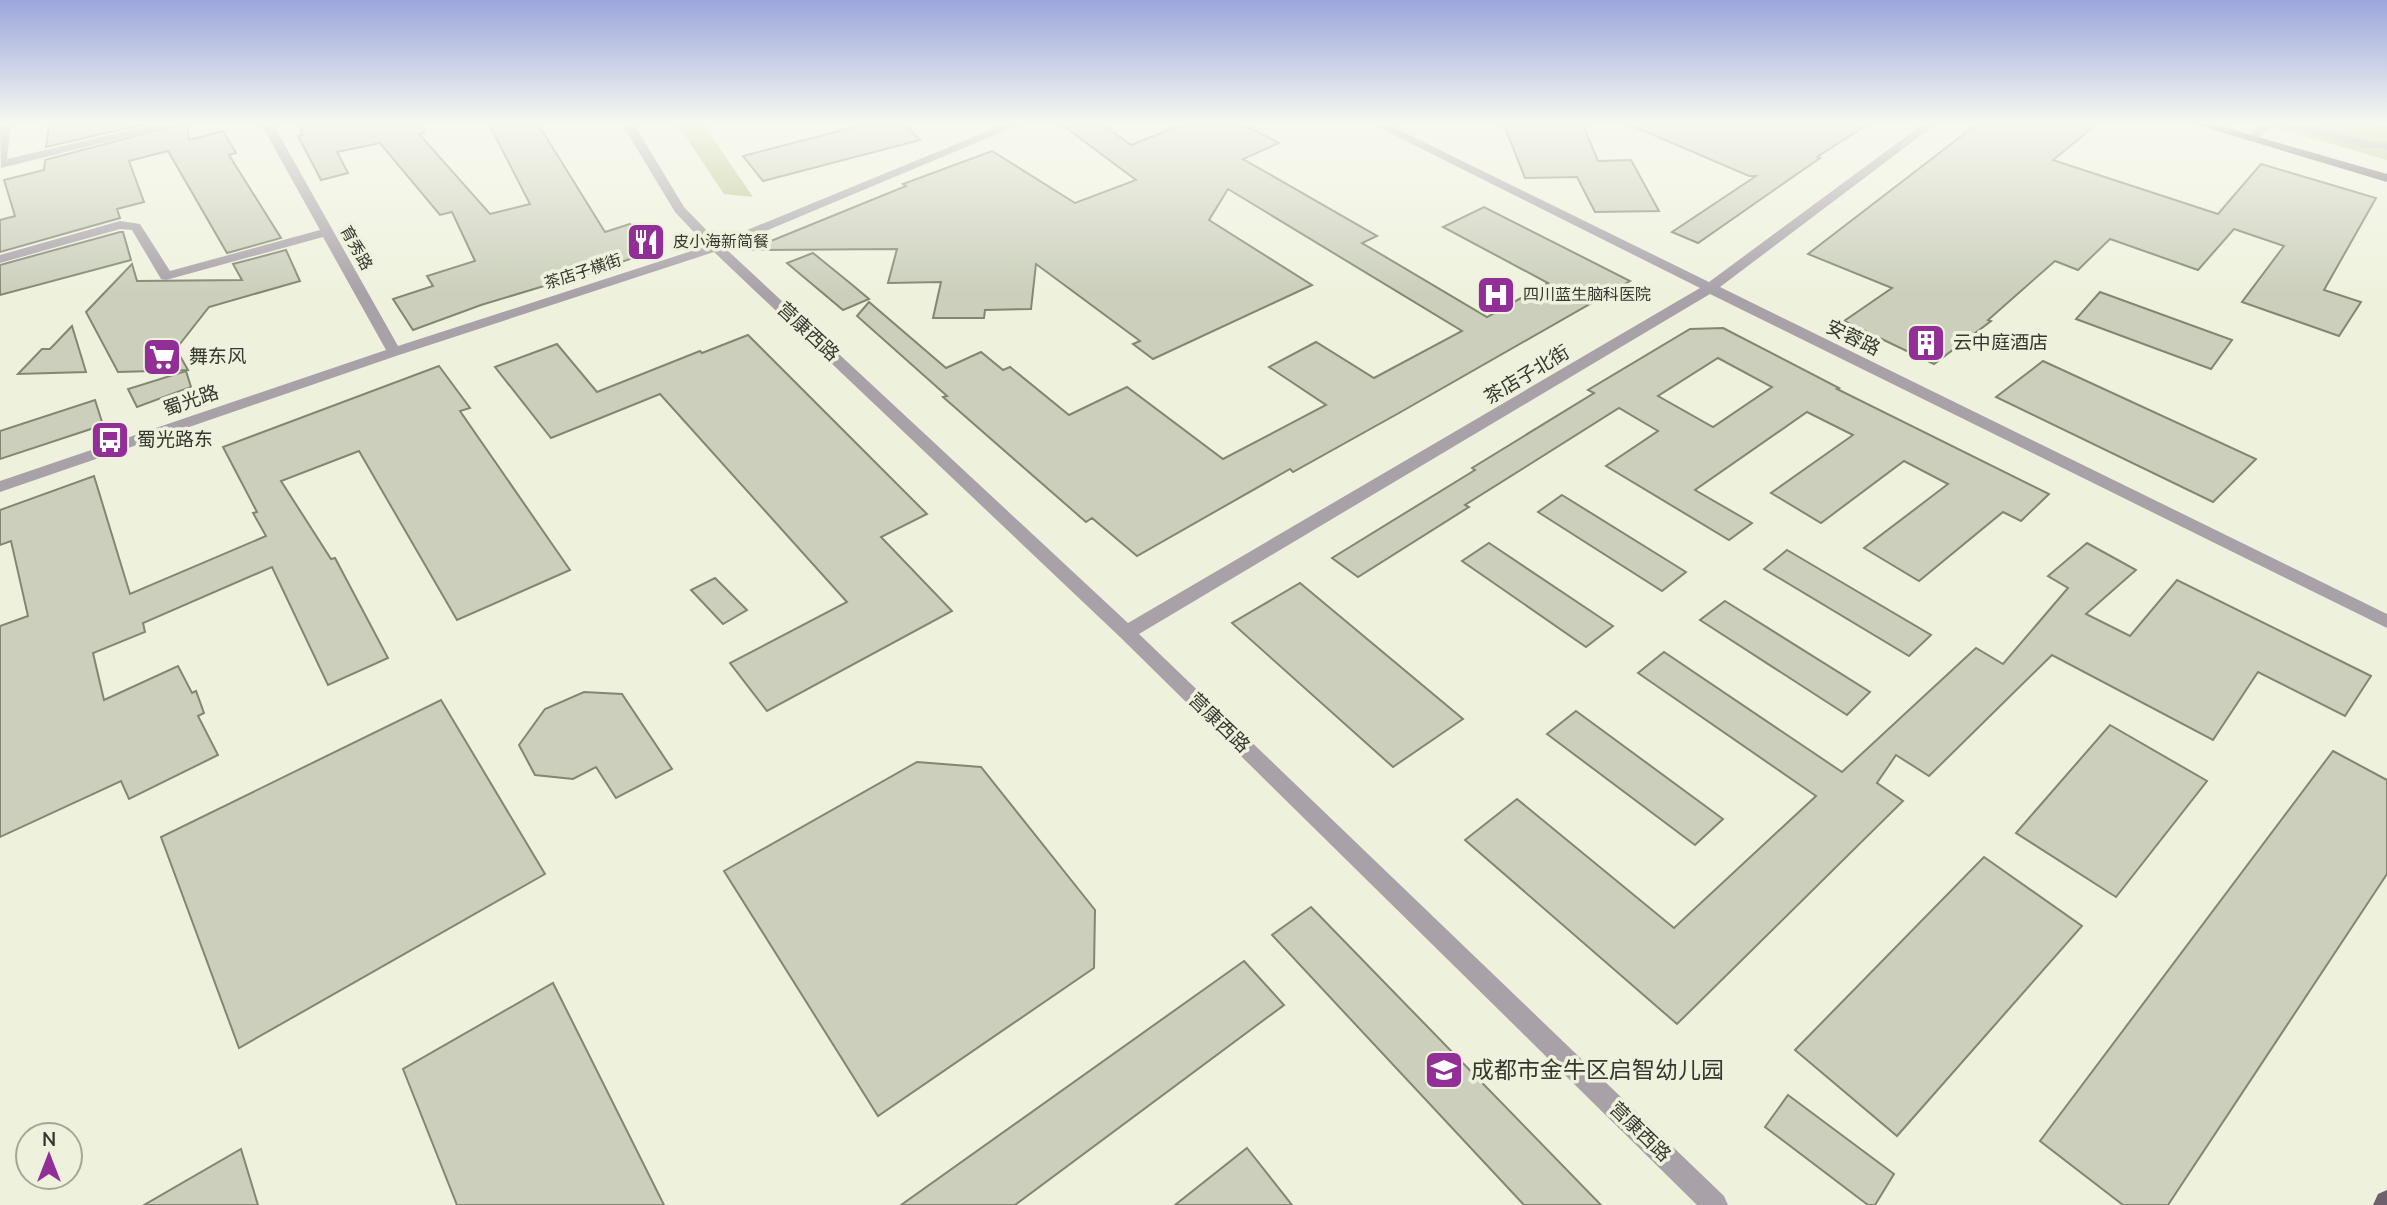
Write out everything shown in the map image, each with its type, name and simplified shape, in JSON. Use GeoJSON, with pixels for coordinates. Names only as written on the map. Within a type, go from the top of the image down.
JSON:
{"type":"FeatureCollection","features":[{"type":"Feature","properties":{"kind":"street","name":"育秀路"},"geometry":{"type":"LineString","coordinates":[[298,180],[394,352]]}},
{"type":"Feature","properties":{"kind":"street","name":"营康西路"},"geometry":{"type":"LineString","coordinates":[[662,180],[679,209],[716,247],[1126,632],[1715,1205]]}},
{"type":"Feature","properties":{"kind":"street","name":"茶店子横街"},"geometry":{"type":"LineString","coordinates":[[394,352],[716,247],[878,180]]}},
{"type":"Feature","properties":{"kind":"street","name":"安蓉路"},"geometry":{"type":"LineString","coordinates":[[1491,180],[2387,622]]}},
{"type":"Feature","properties":{"kind":"street","name":"茶店子北街"},"geometry":{"type":"LineString","coordinates":[[1126,632],[1167,611],[1710,289],[1855,180]]}},
{"type":"Feature","properties":{"kind":"street"},"geometry":{"type":"LineString","coordinates":[[0,258],[120,225],[136,227],[166,275],[327,232]]}},
{"type":"Feature","properties":{"kind":"street","name":"蜀光路"},"geometry":{"type":"LineString","coordinates":[[0,486],[394,352]]}},
{"type":"Feature","properties":{"kind":"green space"},"geometry":{"type":"Polygon","coordinates":[[[715,180],[742,180],[753,197],[724,194],[715,180]]]}},
{"type":"Feature","properties":{"kind":"building"},"geometry":{"type":"Polygon","coordinates":[[[4,180],[136,180],[144,202],[117,209],[120,218],[0,252],[0,220],[15,216],[4,180]]]}},
{"type":"Feature","properties":{"kind":"building"},"geometry":{"type":"Polygon","coordinates":[[[185,180],[245,180],[281,238],[227,253],[185,180]]]}},
{"type":"Feature","properties":{"kind":"building"},"geometry":{"type":"Polygon","coordinates":[[[411,180],[460,180],[490,214],[530,204],[518,180],[573,180],[605,232],[630,224],[656,250],[555,285],[554,283],[481,305],[413,330],[393,299],[433,286],[427,276],[475,261],[452,212],[440,215],[411,180]]]}},
{"type":"Feature","properties":{"kind":"building"},"geometry":{"type":"Polygon","coordinates":[[[913,180],[1039,180],[1075,203],[1135,180],[1280,180],[1377,236],[1362,243],[1487,317],[1548,283],[1443,227],[1484,207],[1630,281],[1399,413],[1293,472],[1290,469],[1137,556],[1092,518],[1086,522],[943,397],[947,396],[857,316],[869,302],[946,368],[981,352],[1003,370],[1010,367],[1069,415],[1127,387],[1223,459],[1326,405],[1269,367],[1316,342],[1374,378],[1462,331],[1228,189],[1209,220],[1312,285],[1153,359],[1133,344],[1140,341],[1036,264],[1031,309],[985,310],[984,318],[933,318],[941,282],[888,283],[897,249],[749,250],[906,186],[903,184],[913,180]]]}},
{"type":"Feature","properties":{"kind":"building"},"geometry":{"type":"Polygon","coordinates":[[[1579,180],[1642,180],[1659,211],[1595,212],[1579,180]]]}},
{"type":"Feature","properties":{"kind":"building"},"geometry":{"type":"Polygon","coordinates":[[[1750,180],[1788,180],[1698,243],[1672,232],[1750,180]]]}},
{"type":"Feature","properties":{"kind":"building"},"geometry":{"type":"Polygon","coordinates":[[[1904,180],[2115,180],[2218,214],[2247,180],[2316,180],[2376,198],[2324,290],[2361,302],[2339,336],[2242,302],[2284,246],[2234,229],[2198,270],[2110,239],[2078,270],[2055,261],[1988,320],[1991,321],[1934,364],[1844,321],[1892,288],[1808,254],[1904,180]]]}},
{"type":"Feature","properties":{"kind":"building"},"geometry":{"type":"Polygon","coordinates":[[[123,232],[131,260],[0,295],[0,265],[123,232]]]}},
{"type":"Feature","properties":{"kind":"building"},"geometry":{"type":"Polygon","coordinates":[[[286,250],[300,281],[209,307],[176,349],[188,370],[118,372],[86,312],[132,264],[137,281],[242,280],[233,264],[286,250]]]}},
{"type":"Feature","properties":{"kind":"building"},"geometry":{"type":"Polygon","coordinates":[[[813,253],[869,299],[843,310],[787,263],[813,253]]]}},
{"type":"Feature","properties":{"kind":"building"},"geometry":{"type":"Polygon","coordinates":[[[2100,292],[2232,340],[2211,369],[2076,319],[2100,292]]]}},
{"type":"Feature","properties":{"kind":"building"},"geometry":{"type":"Polygon","coordinates":[[[72,326],[86,372],[18,374],[42,349],[50,349],[72,326]]]}},
{"type":"Feature","properties":{"kind":"building"},"geometry":{"type":"Polygon","coordinates":[[[1723,328],[1839,388],[1837,389],[2049,494],[2021,521],[2003,512],[1919,581],[1864,548],[1948,484],[1904,461],[1821,523],[1771,493],[1853,435],[1807,412],[1695,490],[1752,523],[1729,540],[1606,466],[1658,431],[1619,408],[1465,505],[1469,507],[1358,577],[1332,558],[1594,393],[1588,390],[1690,329],[1723,328]],[[1718,358],[1658,396],[1713,427],[1772,387],[1718,358]]]}},
{"type":"Feature","properties":{"kind":"building"},"geometry":{"type":"Polygon","coordinates":[[[748,335],[927,514],[881,537],[952,611],[767,711],[730,663],[847,602],[660,394],[551,438],[495,367],[557,344],[597,392],[748,335]]]}},
{"type":"Feature","properties":{"kind":"building"},"geometry":{"type":"Polygon","coordinates":[[[2043,361],[2256,459],[2213,502],[1996,397],[2043,361]]]}},
{"type":"Feature","properties":{"kind":"building"},"geometry":{"type":"Polygon","coordinates":[[[439,366],[470,408],[460,411],[570,570],[457,620],[359,451],[281,481],[331,559],[335,558],[388,658],[328,685],[272,567],[143,623],[145,632],[93,653],[104,700],[178,666],[192,693],[196,691],[204,713],[198,716],[218,755],[129,799],[121,781],[0,837],[0,626],[28,616],[11,541],[0,545],[0,510],[94,476],[130,594],[266,536],[253,513],[257,512],[223,447],[439,366]]]}},
{"type":"Feature","properties":{"kind":"building"},"geometry":{"type":"Polygon","coordinates":[[[186,371],[191,387],[137,407],[128,389],[186,371]]]}},
{"type":"Feature","properties":{"kind":"building"},"geometry":{"type":"Polygon","coordinates":[[[95,400],[103,425],[0,459],[0,431],[95,400]]]}},
{"type":"Feature","properties":{"kind":"building"},"geometry":{"type":"Polygon","coordinates":[[[1562,495],[1686,572],[1662,591],[1538,512],[1562,495]]]}},
{"type":"Feature","properties":{"kind":"building"},"geometry":{"type":"Polygon","coordinates":[[[1489,543],[1613,626],[1586,647],[1462,561],[1489,543]]]}},
{"type":"Feature","properties":{"kind":"building"},"geometry":{"type":"Polygon","coordinates":[[[2087,543],[2136,570],[2086,614],[2130,636],[2177,580],[2371,676],[2345,716],[2258,672],[2213,740],[2052,655],[1929,776],[1896,755],[1877,783],[1903,801],[1677,1024],[1465,840],[1517,799],[1674,928],[1816,796],[1638,673],[1664,652],[1842,772],[1976,648],[2003,664],[2068,588],[2048,576],[2087,543]]]}},
{"type":"Feature","properties":{"kind":"building"},"geometry":{"type":"Polygon","coordinates":[[[1787,550],[1931,635],[1909,656],[1764,569],[1787,550]]]}},
{"type":"Feature","properties":{"kind":"building"},"geometry":{"type":"Polygon","coordinates":[[[715,578],[747,610],[723,624],[691,590],[715,578]]]}},
{"type":"Feature","properties":{"kind":"building"},"geometry":{"type":"Polygon","coordinates":[[[1300,583],[1463,719],[1393,767],[1232,623],[1300,583]]]}},
{"type":"Feature","properties":{"kind":"building"},"geometry":{"type":"Polygon","coordinates":[[[1725,601],[1870,692],[1847,715],[1700,620],[1725,601]]]}},
{"type":"Feature","properties":{"kind":"building"},"geometry":{"type":"Polygon","coordinates":[[[584,692],[622,694],[672,769],[616,798],[596,767],[573,779],[535,775],[519,745],[545,709],[584,692]]]}},
{"type":"Feature","properties":{"kind":"building"},"geometry":{"type":"Polygon","coordinates":[[[441,700],[545,874],[239,1048],[161,837],[441,700]]]}},
{"type":"Feature","properties":{"kind":"building"},"geometry":{"type":"Polygon","coordinates":[[[1576,711],[1723,819],[1695,845],[1547,734],[1576,711]]]}},
{"type":"Feature","properties":{"kind":"building"},"geometry":{"type":"Polygon","coordinates":[[[2110,725],[2207,781],[2116,897],[2016,833],[2110,725]]]}},
{"type":"Feature","properties":{"kind":"building"},"geometry":{"type":"Polygon","coordinates":[[[2333,751],[2387,780],[2387,874],[2168,1205],[2123,1205],[2040,1141],[2333,751]]]}},
{"type":"Feature","properties":{"kind":"building"},"geometry":{"type":"Polygon","coordinates":[[[917,762],[981,767],[1095,910],[1094,968],[878,1116],[724,871],[917,762]]]}},
{"type":"Feature","properties":{"kind":"building"},"geometry":{"type":"Polygon","coordinates":[[[1984,857],[2082,926],[1897,1136],[1795,1050],[1984,857]]]}},
{"type":"Feature","properties":{"kind":"building"},"geometry":{"type":"Polygon","coordinates":[[[1311,907],[1601,1205],[1524,1205],[1272,935],[1311,907]]]}},
{"type":"Feature","properties":{"kind":"building"},"geometry":{"type":"Polygon","coordinates":[[[1244,961],[1284,1005],[1015,1205],[901,1205],[1244,961]]]}},
{"type":"Feature","properties":{"kind":"building"},"geometry":{"type":"Polygon","coordinates":[[[553,983],[664,1205],[457,1205],[403,1069],[553,983]]]}},
{"type":"Feature","properties":{"kind":"building"},"geometry":{"type":"Polygon","coordinates":[[[1788,1095],[1894,1174],[1875,1205],[1868,1205],[1765,1127],[1788,1095]]]}},
{"type":"Feature","properties":{"kind":"building"},"geometry":{"type":"Polygon","coordinates":[[[1247,1148],[1292,1205],[1175,1205],[1247,1148]]]}},
{"type":"Feature","properties":{"kind":"building"},"geometry":{"type":"Polygon","coordinates":[[[241,1149],[258,1205],[144,1205],[241,1149]]]}},
{"type":"Feature","properties":{"kind":"place","name":"皮小海新简餐"},"geometry":{"type":"Point","coordinates":[646,242]}},
{"type":"Feature","properties":{"kind":"place","name":"四川蓝生脑科医院"},"geometry":{"type":"Point","coordinates":[1496,295]}},
{"type":"Feature","properties":{"kind":"place","name":"云中庭酒店"},"geometry":{"type":"Point","coordinates":[1926,343]}},
{"type":"Feature","properties":{"kind":"place","name":"舞东风"},"geometry":{"type":"Point","coordinates":[162,357]}},
{"type":"Feature","properties":{"kind":"place","name":"蜀光路东"},"geometry":{"type":"Point","coordinates":[110,440]}},
{"type":"Feature","properties":{"kind":"place","name":"成都市金牛区启智幼儿园"},"geometry":{"type":"Point","coordinates":[1444,1070]}}]}
